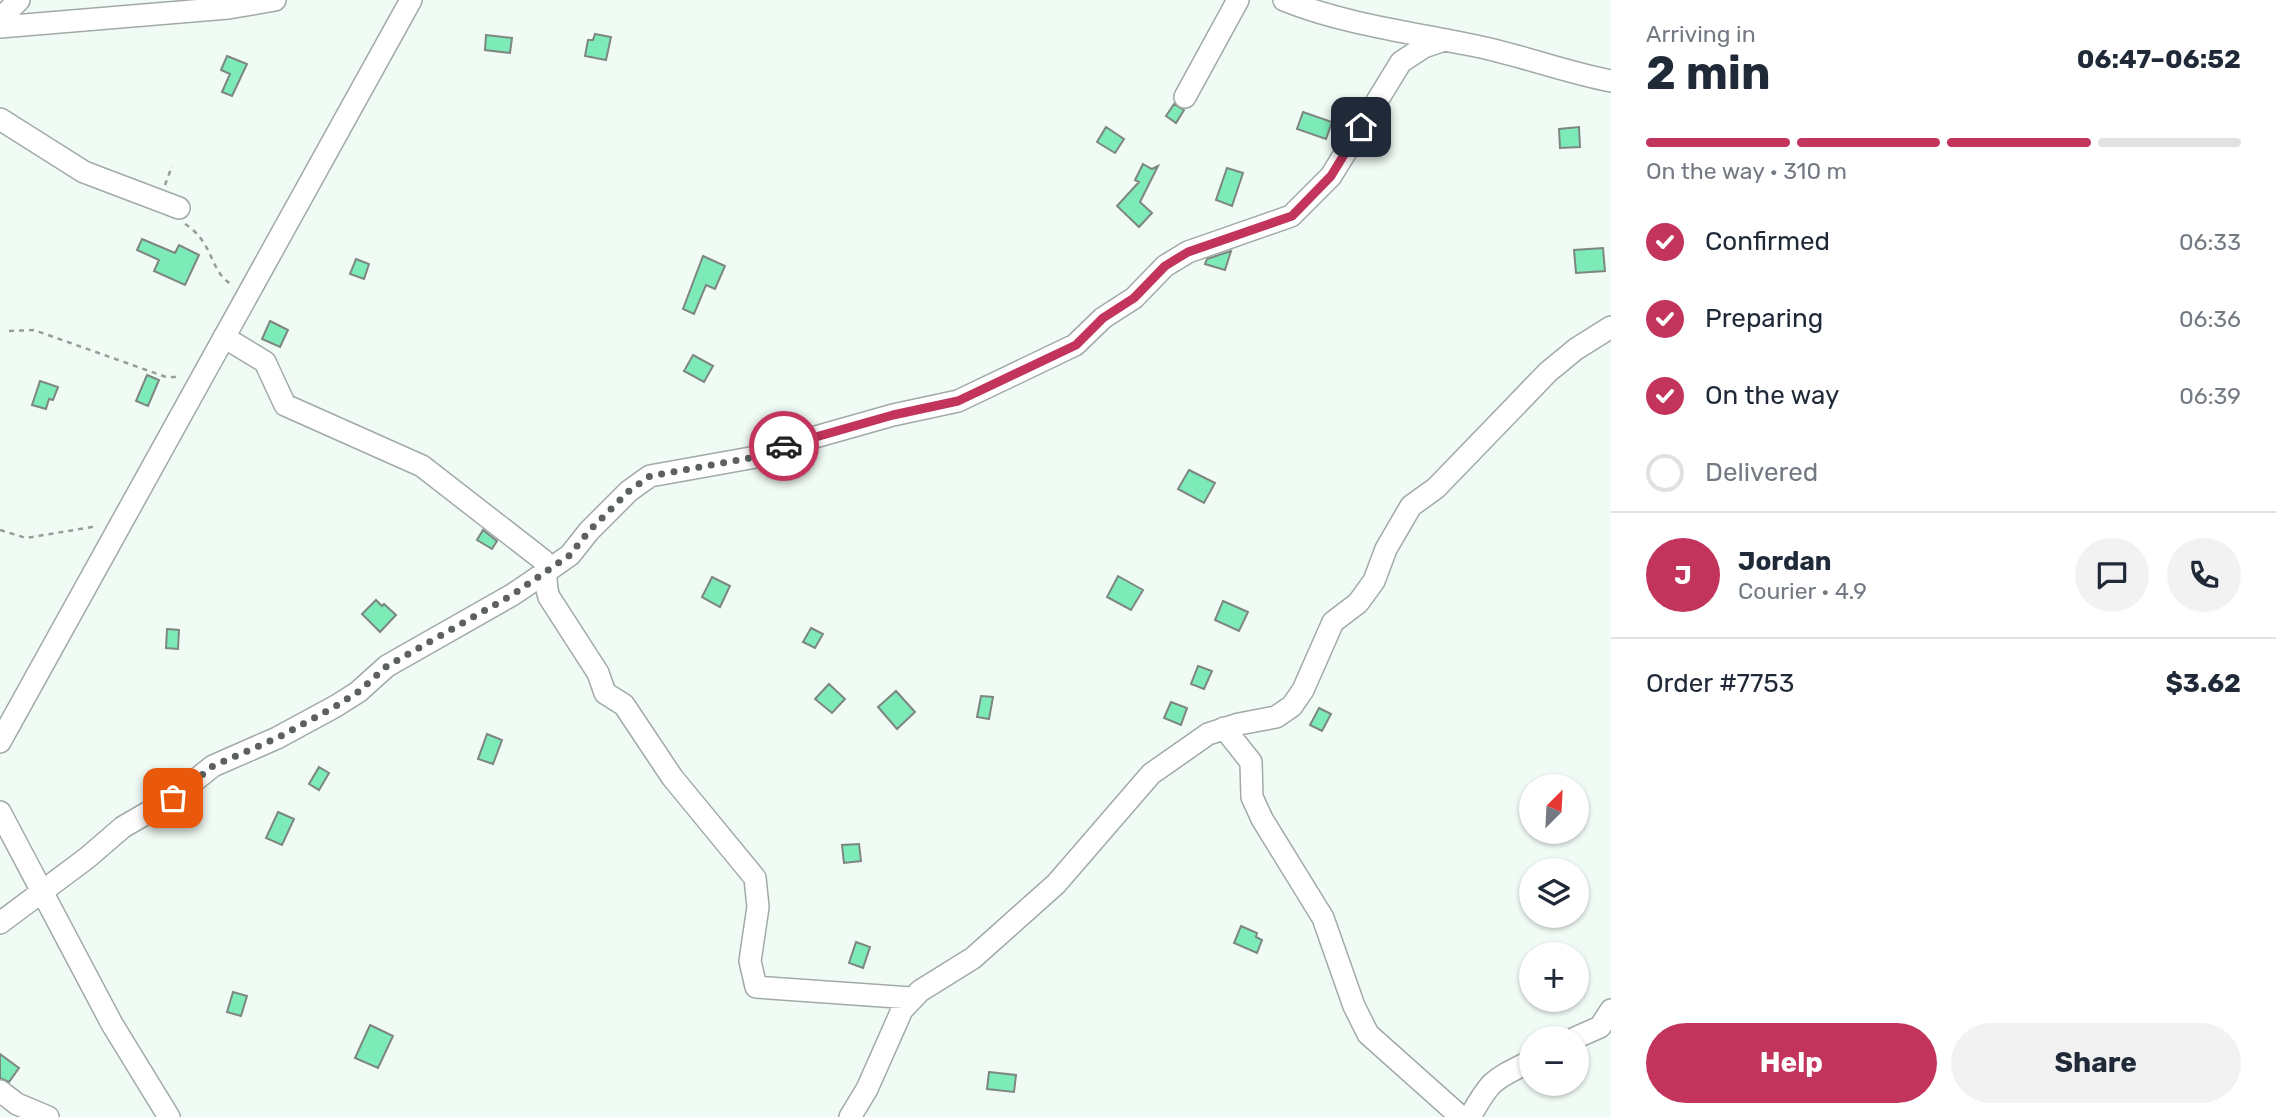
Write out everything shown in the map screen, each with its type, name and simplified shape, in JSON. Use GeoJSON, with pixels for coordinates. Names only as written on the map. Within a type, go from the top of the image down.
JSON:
{"type":"FeatureCollection","features":[{"type":"Feature","properties":{"kind":"street"},"geometry":{"type":"LineString","coordinates":[[0,19],[19,0]]}},
{"type":"Feature","properties":{"kind":"street"},"geometry":{"type":"LineString","coordinates":[[0,27],[228,8],[275,0]]}},
{"type":"Feature","properties":{"kind":"street"},"geometry":{"type":"LineString","coordinates":[[1185,97],[1238,0]]}},
{"type":"Feature","properties":{"kind":"street"},"geometry":{"type":"LineString","coordinates":[[1284,0],[1349,21],[1531,58],[1611,81]]}},
{"type":"Feature","properties":{"kind":"street"},"geometry":{"type":"LineString","coordinates":[[0,742],[201,377],[415,2]]}},
{"type":"Feature","properties":{"kind":"street"},"geometry":{"type":"LineString","coordinates":[[0,923],[88,859],[122,827],[173,798],[213,766],[277,738],[336,706],[358,692],[387,666],[512,595],[545,573],[570,555],[589,531],[629,491],[650,476],[756,457],[780,447],[893,415],[958,401],[1076,345],[1103,318],[1134,298],[1165,266],[1188,252],[1292,216],[1331,176],[1401,62],[1424,47],[1444,40]]}},
{"type":"Feature","properties":{"kind":"street"},"geometry":{"type":"LineString","coordinates":[[0,119],[84,172],[171,205]]}},
{"type":"Feature","properties":{"kind":"street"},"geometry":{"type":"LineString","coordinates":[[850,1117],[867,1089],[902,1010],[911,998],[973,958],[1018,920],[1035,900],[1056,884],[1151,774],[1208,734],[1276,717],[1292,706],[1303,690],[1334,622],[1358,603],[1374,581],[1387,549],[1411,506],[1436,488],[1548,372],[1576,349],[1611,327]]}},
{"type":"Feature","properties":{"kind":"street"},"geometry":{"type":"LineString","coordinates":[[224,337],[265,362],[285,405],[422,466],[543,559],[544,584],[549,597],[598,673],[605,693],[624,705],[672,777],[755,878],[758,907],[750,961],[756,987],[911,998]]}},
{"type":"Feature","properties":{"kind":"street"},"geometry":{"type":"LineString","coordinates":[[1224,728],[1251,762],[1252,797],[1262,819],[1323,918],[1354,1006],[1368,1034],[1461,1117]]}},
{"type":"Feature","properties":{"kind":"street"},"geometry":{"type":"LineString","coordinates":[[0,812],[112,1024],[169,1117]]}},
{"type":"Feature","properties":{"kind":"street"},"geometry":{"type":"LineString","coordinates":[[1589,1032],[1600,1027],[1611,1010]]}},
{"type":"Feature","properties":{"kind":"street"},"geometry":{"type":"LineString","coordinates":[[1470,1117],[1485,1091],[1500,1075],[1519,1066]]}},
{"type":"Feature","properties":{"kind":"street"},"geometry":{"type":"LineString","coordinates":[[0,1091],[17,1104],[48,1117]]}},
{"type":"Feature","properties":{"kind":"path"},"geometry":{"type":"LineString","coordinates":[[172,166],[164,190],[178,219],[197,232],[211,250],[216,269],[228,283],[249,293]]}},
{"type":"Feature","properties":{"kind":"path"},"geometry":{"type":"LineString","coordinates":[[9,331],[34,330],[166,377],[201,377]]}},
{"type":"Feature","properties":{"kind":"path"},"geometry":{"type":"LineString","coordinates":[[0,530],[26,538],[98,526],[119,528]]}},
{"type":"Feature","properties":{"kind":"building"},"geometry":{"type":"Polygon","coordinates":[[[595,34],[611,37],[606,60],[585,56],[588,40],[593,40],[595,34]]]}},
{"type":"Feature","properties":{"kind":"building"},"geometry":{"type":"Polygon","coordinates":[[[486,35],[512,38],[510,53],[485,50],[486,35]]]}},
{"type":"Feature","properties":{"kind":"building"},"geometry":{"type":"Polygon","coordinates":[[[227,56],[247,64],[232,96],[222,92],[230,74],[221,70],[227,56]]]}},
{"type":"Feature","properties":{"kind":"building"},"geometry":{"type":"Polygon","coordinates":[[[1174,104],[1184,110],[1176,123],[1166,116],[1174,104]]]}},
{"type":"Feature","properties":{"kind":"building"},"geometry":{"type":"Polygon","coordinates":[[[1303,112],[1332,122],[1326,139],[1297,129],[1303,112]]]}},
{"type":"Feature","properties":{"kind":"building"},"geometry":{"type":"Polygon","coordinates":[[[1106,127],[1124,139],[1115,153],[1097,142],[1106,127]]]}},
{"type":"Feature","properties":{"kind":"building"},"geometry":{"type":"Polygon","coordinates":[[[1579,127],[1580,147],[1560,148],[1559,129],[1579,127]]]}},
{"type":"Feature","properties":{"kind":"building"},"geometry":{"type":"Polygon","coordinates":[[[1143,164],[1152,169],[1158,166],[1140,202],[1152,213],[1139,227],[1117,206],[1139,182],[1135,180],[1143,164]]]}},
{"type":"Feature","properties":{"kind":"building"},"geometry":{"type":"Polygon","coordinates":[[[1227,168],[1243,173],[1232,206],[1216,200],[1227,168]]]}},
{"type":"Feature","properties":{"kind":"building"},"geometry":{"type":"Polygon","coordinates":[[[142,239],[175,253],[179,245],[199,255],[185,285],[154,271],[159,260],[137,250],[142,239]]]}},
{"type":"Feature","properties":{"kind":"building"},"geometry":{"type":"Polygon","coordinates":[[[1603,248],[1605,271],[1576,273],[1574,250],[1603,248]]]}},
{"type":"Feature","properties":{"kind":"building"},"geometry":{"type":"Polygon","coordinates":[[[1231,251],[1225,270],[1205,264],[1207,259],[1231,251]]]}},
{"type":"Feature","properties":{"kind":"building"},"geometry":{"type":"Polygon","coordinates":[[[703,256],[725,266],[715,289],[706,285],[694,314],[683,309],[703,256]]]}},
{"type":"Feature","properties":{"kind":"building"},"geometry":{"type":"Polygon","coordinates":[[[356,259],[369,264],[364,279],[350,274],[356,259]]]}},
{"type":"Feature","properties":{"kind":"building"},"geometry":{"type":"Polygon","coordinates":[[[270,321],[288,330],[280,347],[262,339],[270,321]]]}},
{"type":"Feature","properties":{"kind":"building"},"geometry":{"type":"Polygon","coordinates":[[[693,355],[713,366],[704,382],[684,371],[693,355]]]}},
{"type":"Feature","properties":{"kind":"building"},"geometry":{"type":"Polygon","coordinates":[[[147,375],[159,380],[148,406],[136,401],[147,375]]]}},
{"type":"Feature","properties":{"kind":"building"},"geometry":{"type":"Polygon","coordinates":[[[40,381],[58,387],[53,400],[49,399],[46,409],[32,405],[40,381]]]}},
{"type":"Feature","properties":{"kind":"building"},"geometry":{"type":"Polygon","coordinates":[[[1189,470],[1215,483],[1204,503],[1178,489],[1189,470]]]}},
{"type":"Feature","properties":{"kind":"building"},"geometry":{"type":"Polygon","coordinates":[[[483,530],[497,541],[492,549],[477,540],[483,530]]]}},
{"type":"Feature","properties":{"kind":"building"},"geometry":{"type":"Polygon","coordinates":[[[1118,576],[1143,590],[1131,610],[1107,597],[1118,576]]]}},
{"type":"Feature","properties":{"kind":"building"},"geometry":{"type":"Polygon","coordinates":[[[712,577],[730,586],[720,607],[702,597],[712,577]]]}},
{"type":"Feature","properties":{"kind":"building"},"geometry":{"type":"Polygon","coordinates":[[[376,600],[396,615],[380,632],[362,614],[376,600]]]}},
{"type":"Feature","properties":{"kind":"building"},"geometry":{"type":"Polygon","coordinates":[[[1223,601],[1248,612],[1239,631],[1215,620],[1223,601]]]}},
{"type":"Feature","properties":{"kind":"building"},"geometry":{"type":"Polygon","coordinates":[[[811,628],[823,634],[815,648],[803,642],[811,628]]]}},
{"type":"Feature","properties":{"kind":"building"},"geometry":{"type":"Polygon","coordinates":[[[167,629],[179,630],[178,649],[166,648],[167,629]]]}},
{"type":"Feature","properties":{"kind":"building"},"geometry":{"type":"Polygon","coordinates":[[[1198,666],[1212,671],[1204,689],[1191,684],[1198,666]]]}},
{"type":"Feature","properties":{"kind":"building"},"geometry":{"type":"Polygon","coordinates":[[[829,684],[845,699],[832,713],[815,699],[829,684]]]}},
{"type":"Feature","properties":{"kind":"building"},"geometry":{"type":"Polygon","coordinates":[[[896,691],[915,712],[897,729],[878,707],[896,691]]]}},
{"type":"Feature","properties":{"kind":"building"},"geometry":{"type":"Polygon","coordinates":[[[981,696],[993,697],[989,719],[977,717],[981,696]]]}},
{"type":"Feature","properties":{"kind":"building"},"geometry":{"type":"Polygon","coordinates":[[[1171,702],[1187,708],[1181,725],[1164,718],[1171,702]]]}},
{"type":"Feature","properties":{"kind":"building"},"geometry":{"type":"Polygon","coordinates":[[[1319,708],[1331,714],[1322,731],[1310,725],[1319,708]]]}},
{"type":"Feature","properties":{"kind":"building"},"geometry":{"type":"Polygon","coordinates":[[[487,734],[502,740],[493,764],[478,759],[487,734]]]}},
{"type":"Feature","properties":{"kind":"building"},"geometry":{"type":"Polygon","coordinates":[[[319,767],[329,773],[319,790],[309,784],[319,767]]]}},
{"type":"Feature","properties":{"kind":"building"},"geometry":{"type":"Polygon","coordinates":[[[278,812],[294,819],[282,845],[266,838],[278,812]]]}},
{"type":"Feature","properties":{"kind":"building"},"geometry":{"type":"Polygon","coordinates":[[[859,844],[861,861],[844,863],[842,845],[859,844]]]}},
{"type":"Feature","properties":{"kind":"building"},"geometry":{"type":"Polygon","coordinates":[[[1241,926],[1257,933],[1256,937],[1262,940],[1257,953],[1234,943],[1241,926]]]}},
{"type":"Feature","properties":{"kind":"building"},"geometry":{"type":"Polygon","coordinates":[[[856,942],[870,947],[863,968],[849,963],[856,942]]]}},
{"type":"Feature","properties":{"kind":"building"},"geometry":{"type":"Polygon","coordinates":[[[233,992],[247,996],[241,1016],[227,1012],[233,992]]]}},
{"type":"Feature","properties":{"kind":"building"},"geometry":{"type":"Polygon","coordinates":[[[370,1025],[393,1036],[378,1068],[355,1058],[370,1025]]]}},
{"type":"Feature","properties":{"kind":"building"},"geometry":{"type":"Polygon","coordinates":[[[0,1054],[19,1068],[9,1082],[0,1078],[0,1054]]]}},
{"type":"Feature","properties":{"kind":"building"},"geometry":{"type":"Polygon","coordinates":[[[989,1072],[1016,1075],[1014,1092],[987,1089],[989,1072]]]}},
{"type":"Feature","properties":{"kind":"way so far"},"geometry":{"type":"LineString","coordinates":[[173,798],[213,766],[277,738],[336,706],[358,692],[387,666],[512,595],[570,555],[589,531],[629,491],[650,476],[756,457],[784,446]]}},
{"type":"Feature","properties":{"kind":"route"},"geometry":{"type":"LineString","coordinates":[[784,446],[893,415],[958,401],[1076,345],[1088,330],[1134,298],[1165,266],[1188,252],[1210,243],[1260,230],[1292,216],[1331,176],[1361,127]]}}]}
